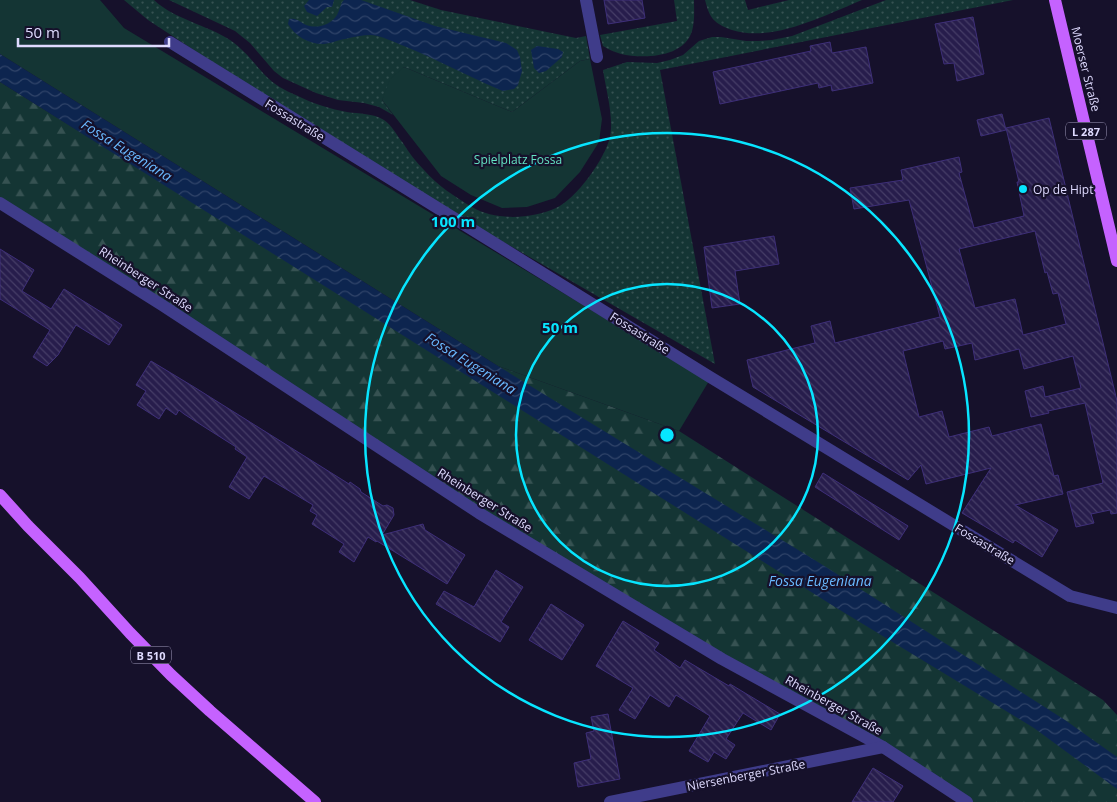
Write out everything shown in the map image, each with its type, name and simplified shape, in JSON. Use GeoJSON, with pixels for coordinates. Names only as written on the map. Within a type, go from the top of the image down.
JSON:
{"type":"FeatureCollection","features":[{"type":"Feature","properties":{"kind":"main road","name":"Moerser Straße"},"geometry":{"type":"LineString","coordinates":[[1055,0],[1117,261]]}},
{"type":"Feature","properties":{"kind":"main road","name":"B 510"},"geometry":{"type":"LineString","coordinates":[[0,495],[171,675],[315,802]]}},
{"type":"Feature","properties":{"kind":"street"},"geometry":{"type":"LineString","coordinates":[[586,0],[597,57]]}},
{"type":"Feature","properties":{"kind":"street","name":"Fossastraße"},"geometry":{"type":"LineString","coordinates":[[170,42],[710,377],[1070,596],[1117,608]]}},
{"type":"Feature","properties":{"kind":"street","name":"Rheinberger Straße"},"geometry":{"type":"LineString","coordinates":[[0,203],[162,305],[479,513],[722,659],[882,747],[967,802]]}},
{"type":"Feature","properties":{"kind":"street","name":"Niersenberger Straße"},"geometry":{"type":"LineString","coordinates":[[610,802],[882,747]]}},
{"type":"Feature","properties":{"kind":"green space"},"geometry":{"type":"Polygon","coordinates":[[[0,0],[100,0],[124,28],[709,381],[679,431],[498,366],[0,54],[0,0]]]}},
{"type":"Feature","properties":{"kind":"green space"},"geometry":{"type":"Polygon","coordinates":[[[124,0],[154,0],[171,12],[221,35],[241,49],[279,87],[311,102],[347,112],[371,115],[384,120],[418,164],[446,190],[481,212],[514,217],[546,212],[556,208],[581,187],[596,167],[607,146],[611,129],[603,70],[627,62],[657,63],[670,60],[683,55],[699,41],[712,37],[759,41],[792,36],[886,0],[1013,0],[660,70],[715,364],[474,225],[223,69],[148,20],[124,0]]]}},
{"type":"Feature","properties":{"kind":"green space"},"geometry":{"type":"Polygon","coordinates":[[[169,0],[410,0],[441,10],[576,38],[586,36],[590,59],[580,61],[512,112],[404,67],[382,100],[393,115],[379,107],[338,100],[316,93],[283,78],[274,71],[250,43],[235,31],[169,0]]]}},
{"type":"Feature","properties":{"kind":"green space"},"geometry":{"type":"Polygon","coordinates":[[[674,0],[694,0],[692,31],[688,40],[681,47],[651,56],[630,56],[603,46],[600,35],[677,21],[674,0]]]}},
{"type":"Feature","properties":{"kind":"green space"},"geometry":{"type":"Polygon","coordinates":[[[705,0],[745,0],[748,10],[789,0],[862,0],[798,26],[764,33],[748,33],[732,30],[713,19],[705,0]]]}},
{"type":"Feature","properties":{"kind":"green space","name":"Spielplatz Fossa"},"geometry":{"type":"Polygon","coordinates":[[[590,59],[602,119],[599,142],[580,172],[555,198],[527,207],[502,208],[471,195],[441,176],[382,100],[390,79],[404,67],[512,112],[580,61],[590,59]]]}},
{"type":"Feature","properties":{"kind":"green space"},"geometry":{"type":"Polygon","coordinates":[[[0,82],[141,170],[498,366],[679,431],[1103,700],[1117,715],[1117,802],[967,802],[479,513],[0,203],[0,82]]]}},
{"type":"Feature","properties":{"kind":"water"},"geometry":{"type":"Polygon","coordinates":[[[309,0],[334,0],[332,7],[327,7],[317,16],[307,12],[304,6],[309,0]]]}},
{"type":"Feature","properties":{"kind":"water"},"geometry":{"type":"Polygon","coordinates":[[[344,0],[361,0],[435,26],[506,43],[517,50],[520,57],[522,71],[518,85],[514,89],[503,91],[416,51],[388,39],[375,36],[358,36],[326,44],[312,43],[298,36],[288,24],[289,19],[291,19],[313,27],[323,26],[334,19],[344,0]]]}},
{"type":"Feature","properties":{"kind":"water"},"geometry":{"type":"Polygon","coordinates":[[[537,46],[558,49],[563,52],[562,57],[546,71],[539,73],[534,68],[531,50],[537,46]]]}},
{"type":"Feature","properties":{"kind":"water","name":"Fossa Eugeniana"},"geometry":{"type":"Polygon","coordinates":[[[0,54],[498,366],[826,567],[1065,720],[1117,757],[1117,789],[1034,728],[835,607],[0,82],[0,54]]]}},
{"type":"Feature","properties":{"kind":"building"},"geometry":{"type":"Polygon","coordinates":[[[604,0],[642,0],[645,18],[608,24],[604,0]]]}},
{"type":"Feature","properties":{"kind":"building"},"geometry":{"type":"Polygon","coordinates":[[[973,17],[984,74],[957,81],[954,63],[944,64],[935,24],[973,17]]]}},
{"type":"Feature","properties":{"kind":"building"},"geometry":{"type":"Polygon","coordinates":[[[830,42],[832,53],[866,47],[873,83],[832,91],[831,85],[819,88],[818,83],[720,104],[713,72],[811,51],[810,46],[830,42]]]}},
{"type":"Feature","properties":{"kind":"building"},"geometry":{"type":"Polygon","coordinates":[[[1002,114],[1006,130],[981,136],[977,120],[1002,114]]]}},
{"type":"Feature","properties":{"kind":"building"},"geometry":{"type":"Polygon","coordinates":[[[1049,118],[1117,401],[1117,513],[1111,514],[1110,510],[1091,514],[1094,523],[1076,527],[1067,492],[1103,483],[1085,403],[1048,411],[1049,413],[1031,417],[1025,391],[1043,386],[1045,397],[1081,388],[1073,356],[1024,369],[1019,349],[975,360],[972,343],[945,349],[943,341],[903,351],[919,417],[942,411],[949,437],[989,427],[992,436],[1041,424],[1054,476],[1058,475],[1063,494],[1015,505],[1058,530],[1042,557],[1015,540],[1013,543],[962,513],[991,468],[926,484],[921,465],[908,480],[753,387],[747,360],[815,343],[811,326],[830,321],[835,343],[940,317],[909,200],[854,209],[850,188],[903,180],[901,170],[959,157],[962,172],[959,173],[974,228],[1024,216],[1017,182],[1019,182],[1006,128],[1049,118]],[[1035,231],[959,249],[975,308],[1015,299],[1023,335],[1066,324],[1058,293],[1053,294],[1047,272],[1045,273],[1035,231]]]}},
{"type":"Feature","properties":{"kind":"building"},"geometry":{"type":"Polygon","coordinates":[[[774,236],[779,264],[735,271],[740,304],[712,308],[704,247],[774,236]]]}},
{"type":"Feature","properties":{"kind":"building"},"geometry":{"type":"Polygon","coordinates":[[[0,249],[34,270],[22,291],[51,309],[64,289],[122,325],[109,345],[76,325],[58,355],[47,366],[33,357],[50,330],[0,299],[0,249]]]}},
{"type":"Feature","properties":{"kind":"building"},"geometry":{"type":"Polygon","coordinates":[[[151,361],[349,484],[350,482],[360,489],[361,492],[383,506],[387,505],[393,508],[394,515],[382,535],[423,524],[425,530],[465,555],[447,584],[368,537],[354,562],[339,552],[344,544],[312,524],[317,515],[310,511],[313,505],[264,476],[249,499],[229,487],[247,457],[235,449],[236,447],[179,410],[176,415],[166,408],[159,419],[137,405],[146,391],[136,385],[151,361]]]}},
{"type":"Feature","properties":{"kind":"building"},"geometry":{"type":"Polygon","coordinates":[[[823,473],[908,526],[899,540],[815,487],[823,473]]]}},
{"type":"Feature","properties":{"kind":"building"},"geometry":{"type":"Polygon","coordinates":[[[496,570],[523,587],[501,622],[509,627],[500,642],[436,604],[444,591],[474,607],[496,570]]]}},
{"type":"Feature","properties":{"kind":"building"},"geometry":{"type":"Polygon","coordinates":[[[551,604],[584,625],[562,660],[529,640],[551,604]]]}},
{"type":"Feature","properties":{"kind":"building"},"geometry":{"type":"Polygon","coordinates":[[[623,621],[659,643],[654,650],[680,668],[685,660],[780,714],[771,730],[743,713],[726,739],[735,745],[726,759],[714,752],[708,762],[689,751],[710,716],[676,695],[669,707],[650,695],[635,719],[619,710],[633,688],[596,666],[623,621]]]}},
{"type":"Feature","properties":{"kind":"building"},"geometry":{"type":"Polygon","coordinates":[[[608,714],[620,779],[578,787],[574,763],[591,759],[586,733],[594,731],[591,717],[608,714]]]}},
{"type":"Feature","properties":{"kind":"building"},"geometry":{"type":"Polygon","coordinates":[[[873,768],[903,786],[893,802],[852,802],[873,768]]]}},
{"type":"Feature","properties":{"kind":"place","name":"Op de Hipt"},"geometry":{"type":"Point","coordinates":[1023,189]}}]}
